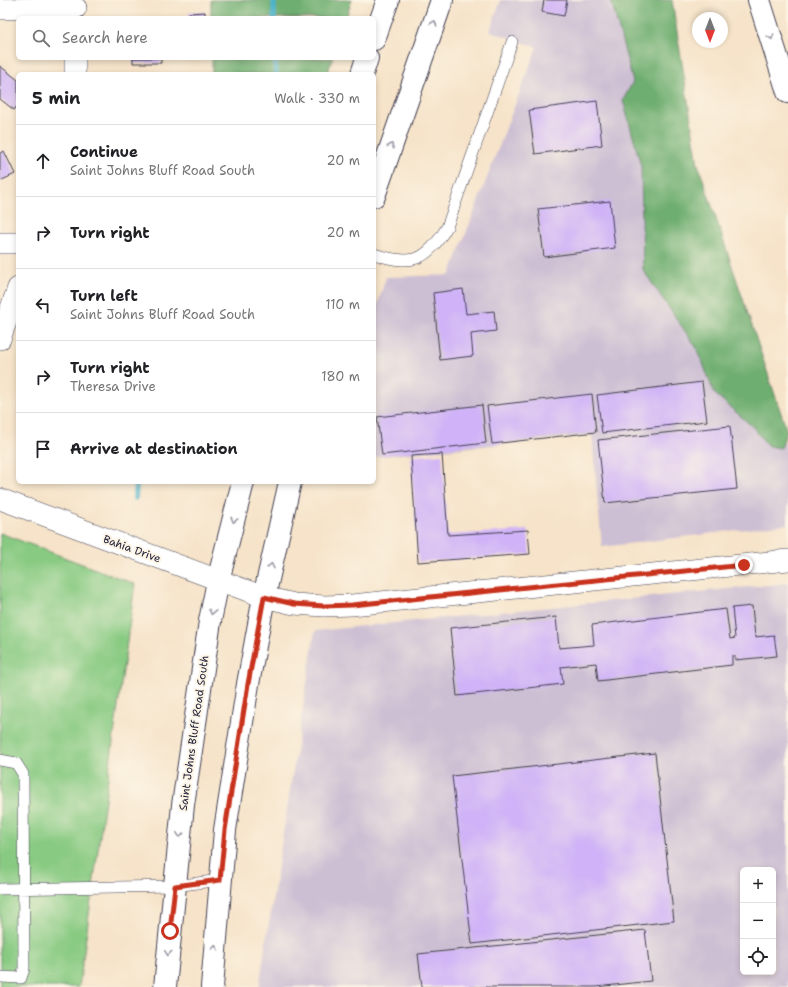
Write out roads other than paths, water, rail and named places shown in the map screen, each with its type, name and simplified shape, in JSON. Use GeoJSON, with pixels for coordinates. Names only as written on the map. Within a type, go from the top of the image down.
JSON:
{"type":"FeatureCollection","features":[{"type":"Feature","properties":{"kind":"main road"},"geometry":{"type":"LineString","coordinates":[[376,33],[388,0]]}},
{"type":"Feature","properties":{"kind":"main road"},"geometry":{"type":"LineString","coordinates":[[376,190],[442,0]]}},
{"type":"Feature","properties":{"kind":"main road"},"geometry":{"type":"LineString","coordinates":[[759,0],[788,92]]}},
{"type":"Feature","properties":{"kind":"main road"},"geometry":{"type":"LineString","coordinates":[[363,72],[366,60]]}},
{"type":"Feature","properties":{"kind":"main road","name":"Saint Johns Bluff Road South"},"geometry":{"type":"LineString","coordinates":[[164,987],[183,805],[210,621],[218,581],[242,484]]}},
{"type":"Feature","properties":{"kind":"main road"},"geometry":{"type":"LineString","coordinates":[[212,987],[225,830],[239,738],[264,597],[290,484]]}},
{"type":"Feature","properties":{"kind":"street"},"geometry":{"type":"LineString","coordinates":[[0,9],[76,9]]}},
{"type":"Feature","properties":{"kind":"street"},"geometry":{"type":"LineString","coordinates":[[75,60],[75,72]]}},
{"type":"Feature","properties":{"kind":"street"},"geometry":{"type":"LineString","coordinates":[[0,243],[16,243]]}},
{"type":"Feature","properties":{"kind":"street"},"geometry":{"type":"LineString","coordinates":[[0,339],[16,294]]}},
{"type":"Feature","properties":{"kind":"street","name":"Bahia Drive"},"geometry":{"type":"LineString","coordinates":[[0,499],[218,581],[264,597],[294,604],[324,606],[352,605],[788,560]]}},
{"type":"Feature","properties":{"kind":"lane"},"geometry":{"type":"LineString","coordinates":[[376,254],[398,260],[411,260],[428,252],[440,238],[447,227],[512,42]]}},
{"type":"Feature","properties":{"kind":"lane"},"geometry":{"type":"LineString","coordinates":[[0,760],[16,763],[23,774],[24,889],[24,969],[21,978],[0,977]]}},
{"type":"Feature","properties":{"kind":"lane"},"geometry":{"type":"LineString","coordinates":[[0,889],[175,886],[220,880]]}},
{"type":"Feature","properties":{"kind":"waterway"},"geometry":{"type":"LineString","coordinates":[[274,0],[274,16]]}},
{"type":"Feature","properties":{"kind":"waterway"},"geometry":{"type":"LineString","coordinates":[[275,60],[276,72]]}},
{"type":"Feature","properties":{"kind":"waterway"},"geometry":{"type":"LineString","coordinates":[[135,498],[137,484]]}}]}
